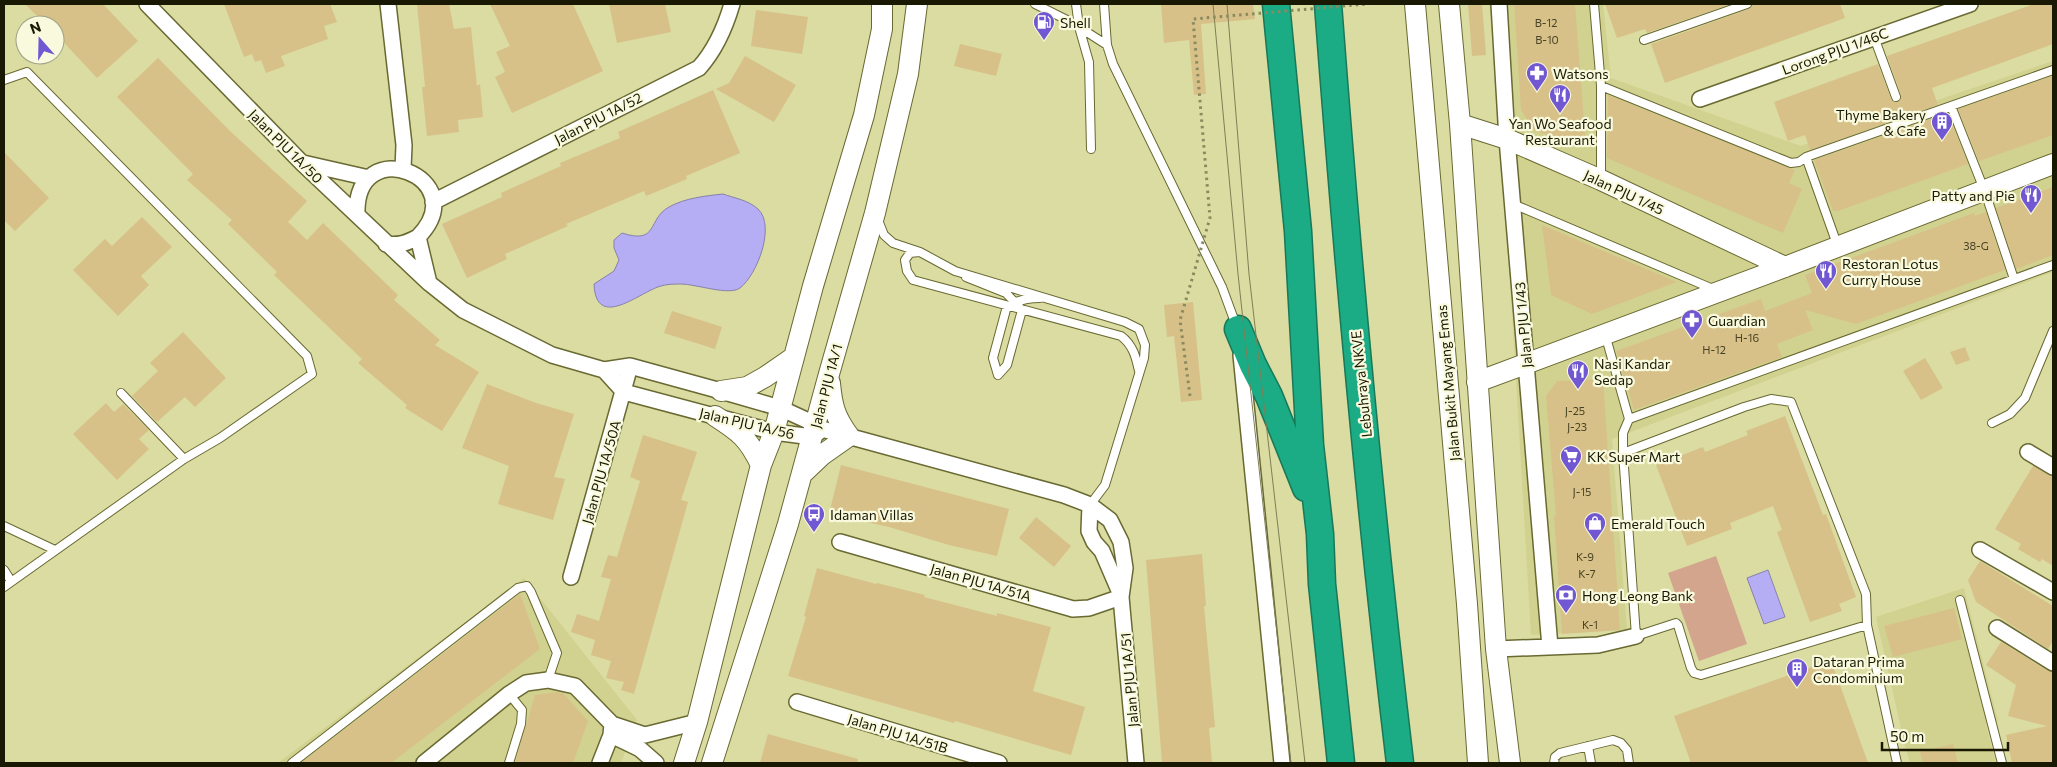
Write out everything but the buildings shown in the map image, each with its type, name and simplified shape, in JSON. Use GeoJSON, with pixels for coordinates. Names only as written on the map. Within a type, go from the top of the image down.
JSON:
{"type":"FeatureCollection","features":[{"type":"Feature","properties":{"kind":"highway"},"geometry":{"type":"LineString","coordinates":[[1276,4],[1298,231],[1310,445],[1320,534],[1322,584],[1341,763]]}},
{"type":"Feature","properties":{"kind":"highway","name":"Lebuhraya NKVE"},"geometry":{"type":"LineString","coordinates":[[1328,4],[1342,194],[1385,632],[1400,763]]}},
{"type":"Feature","properties":{"kind":"highway"},"geometry":{"type":"LineString","coordinates":[[1238,329],[1253,365],[1270,396],[1301,473],[1320,534]]}},
{"type":"Feature","properties":{"kind":"main road"},"geometry":{"type":"LineString","coordinates":[[684,763],[698,722],[761,465],[774,432],[813,286],[864,115],[882,30],[882,4]]}},
{"type":"Feature","properties":{"kind":"main road","name":"Jalan PJU 1A/1"},"geometry":{"type":"LineString","coordinates":[[712,763],[816,430],[829,374],[876,213],[908,74],[917,4]]}},
{"type":"Feature","properties":{"kind":"main road","name":"Jalan Bukit Mayang Emas"},"geometry":{"type":"LineString","coordinates":[[1415,4],[1479,763]]}},
{"type":"Feature","properties":{"kind":"main road","name":"Jalan Bukit Mayang Emas"},"geometry":{"type":"LineString","coordinates":[[1450,4],[1496,649],[1510,763]]}},
{"type":"Feature","properties":{"kind":"main road","name":"Jalan PJU 1/45"},"geometry":{"type":"LineString","coordinates":[[1460,124],[1507,139],[1601,180],[1785,267]]}},
{"type":"Feature","properties":{"kind":"main road"},"geometry":{"type":"LineString","coordinates":[[1477,382],[1985,192],[2053,164]]}},
{"type":"Feature","properties":{"kind":"main road"},"geometry":{"type":"LineString","coordinates":[[721,391],[747,387],[765,377],[794,356]]}},
{"type":"Feature","properties":{"kind":"main road"},"geometry":{"type":"LineString","coordinates":[[802,474],[822,455],[848,436],[837,420],[832,404],[829,374]]}},
{"type":"Feature","properties":{"kind":"main road"},"geometry":{"type":"LineString","coordinates":[[715,416],[739,431],[751,445],[761,465]]}},
{"type":"Feature","properties":{"kind":"main road"},"geometry":{"type":"LineString","coordinates":[[1467,604],[1478,632],[1486,643],[1496,649],[1489,657],[1485,669],[1486,720],[1479,763]]}},
{"type":"Feature","properties":{"kind":"street","name":"Jalan PJU 1A/50"},"geometry":{"type":"LineString","coordinates":[[148,4],[302,163],[429,283],[463,310],[552,355],[604,370]]}},
{"type":"Feature","properties":{"kind":"street"},"geometry":{"type":"LineString","coordinates":[[388,4],[404,145],[402,169]]}},
{"type":"Feature","properties":{"kind":"street","name":"Jalan PJU 1A/52"},"geometry":{"type":"LineString","coordinates":[[433,202],[698,68],[708,58],[722,34],[732,4]]}},
{"type":"Feature","properties":{"kind":"street","name":"Jalan PJU 1/43"},"geometry":{"type":"LineString","coordinates":[[1499,4],[1512,204],[1550,647]]}},
{"type":"Feature","properties":{"kind":"street","name":"Lorong PJU 1/46C"},"geometry":{"type":"LineString","coordinates":[[1700,99],[1970,4]]}},
{"type":"Feature","properties":{"kind":"street"},"geometry":{"type":"LineString","coordinates":[[302,163],[369,178]]}},
{"type":"Feature","properties":{"kind":"street"},"geometry":{"type":"LineString","coordinates":[[357,215],[356,201],[360,189],[369,178],[380,171],[393,168],[402,169],[418,176],[426,184],[433,202],[432,219],[418,238],[407,243],[386,244]]}},
{"type":"Feature","properties":{"kind":"street"},"geometry":{"type":"LineString","coordinates":[[418,238],[429,283]]}},
{"type":"Feature","properties":{"kind":"street"},"geometry":{"type":"LineString","coordinates":[[1238,329],[1282,763]]}},
{"type":"Feature","properties":{"kind":"street","name":"Jalan PJU 1A/56"},"geometry":{"type":"LineString","coordinates":[[604,370],[630,366],[721,391],[780,408],[816,430]]}},
{"type":"Feature","properties":{"kind":"street","name":"Jalan PJU 1A/50A"},"geometry":{"type":"LineString","coordinates":[[571,577],[630,366]]}},
{"type":"Feature","properties":{"kind":"street"},"geometry":{"type":"LineString","coordinates":[[604,370],[624,392]]}},
{"type":"Feature","properties":{"kind":"street","name":"Jalan PJU 1A/56"},"geometry":{"type":"LineString","coordinates":[[624,392],[774,432],[816,430]]}},
{"type":"Feature","properties":{"kind":"street"},"geometry":{"type":"LineString","coordinates":[[816,430],[848,436],[1064,495],[1090,505],[1110,520],[1122,542],[1125,568],[1121,597]]}},
{"type":"Feature","properties":{"kind":"street"},"geometry":{"type":"LineString","coordinates":[[2028,452],[2053,467]]}},
{"type":"Feature","properties":{"kind":"street"},"geometry":{"type":"LineString","coordinates":[[1090,505],[1089,531],[1094,542],[1102,551],[1121,597]]}},
{"type":"Feature","properties":{"kind":"street","name":"Jalan PJU 1A/51A"},"geometry":{"type":"LineString","coordinates":[[840,542],[1073,609],[1089,608],[1121,597]]}},
{"type":"Feature","properties":{"kind":"street"},"geometry":{"type":"LineString","coordinates":[[1980,550],[2053,592]]}},
{"type":"Feature","properties":{"kind":"street","name":"Jalan PJU 1A/51"},"geometry":{"type":"LineString","coordinates":[[1121,597],[1136,763]]}},
{"type":"Feature","properties":{"kind":"street"},"geometry":{"type":"LineString","coordinates":[[1997,628],[2053,663]]}},
{"type":"Feature","properties":{"kind":"street"},"geometry":{"type":"LineString","coordinates":[[1496,649],[1598,645],[1636,636]]}},
{"type":"Feature","properties":{"kind":"street"},"geometry":{"type":"LineString","coordinates":[[424,763],[509,694],[526,683],[548,680],[575,686],[612,730],[640,749],[656,763]]}},
{"type":"Feature","properties":{"kind":"street","name":"Jalan PJU 1A/51B"},"geometry":{"type":"LineString","coordinates":[[797,702],[998,763]]}},
{"type":"Feature","properties":{"kind":"street"},"geometry":{"type":"LineString","coordinates":[[612,730],[645,735],[698,722]]}},
{"type":"Feature","properties":{"kind":"street"},"geometry":{"type":"LineString","coordinates":[[600,763],[612,730]]}},
{"type":"Feature","properties":{"kind":"lane"},"geometry":{"type":"LineString","coordinates":[[1035,4],[1079,27],[1107,45]]}},
{"type":"Feature","properties":{"kind":"lane"},"geometry":{"type":"LineString","coordinates":[[1076,4],[1079,27],[1088,62],[1091,149]]}},
{"type":"Feature","properties":{"kind":"lane"},"geometry":{"type":"LineString","coordinates":[[1104,4],[1107,45],[1116,70],[1222,287],[1238,329]]}},
{"type":"Feature","properties":{"kind":"lane"},"geometry":{"type":"LineString","coordinates":[[1594,4],[1601,86],[1601,180]]}},
{"type":"Feature","properties":{"kind":"lane"},"geometry":{"type":"LineString","coordinates":[[1644,40],[1747,4]]}},
{"type":"Feature","properties":{"kind":"lane"},"geometry":{"type":"LineString","coordinates":[[1874,37],[1896,97]]}},
{"type":"Feature","properties":{"kind":"lane"},"geometry":{"type":"LineString","coordinates":[[1601,86],[1791,163],[1799,162],[1806,157],[2053,70]]}},
{"type":"Feature","properties":{"kind":"lane"},"geometry":{"type":"LineString","coordinates":[[4,80],[27,72],[307,356],[312,374],[220,438],[184,459],[4,587]]}},
{"type":"Feature","properties":{"kind":"lane"},"geometry":{"type":"LineString","coordinates":[[1951,106],[1985,192],[2014,279]]}},
{"type":"Feature","properties":{"kind":"lane"},"geometry":{"type":"LineString","coordinates":[[1806,157],[1838,247]]}},
{"type":"Feature","properties":{"kind":"lane"},"geometry":{"type":"LineString","coordinates":[[1512,204],[1720,292]]}},
{"type":"Feature","properties":{"kind":"lane"},"geometry":{"type":"LineString","coordinates":[[876,213],[884,235],[893,243],[920,252],[970,280],[1006,293],[1022,310]]}},
{"type":"Feature","properties":{"kind":"lane"},"geometry":{"type":"LineString","coordinates":[[920,252],[910,253],[905,260],[906,271],[913,280],[1121,336],[1128,341],[1134,352],[1139,371]]}},
{"type":"Feature","properties":{"kind":"lane"},"geometry":{"type":"LineString","coordinates":[[1629,419],[2053,264]]}},
{"type":"Feature","properties":{"kind":"lane"},"geometry":{"type":"LineString","coordinates":[[955,271],[1125,322],[1138,329],[1145,345],[1144,358],[1106,485],[1090,505]]}},
{"type":"Feature","properties":{"kind":"lane"},"geometry":{"type":"LineString","coordinates":[[1022,310],[1008,366],[998,375],[993,358],[1007,306],[1015,301],[1028,298],[1047,298]]}},
{"type":"Feature","properties":{"kind":"lane"},"geometry":{"type":"LineString","coordinates":[[1992,423],[2010,414],[2024,398],[2053,331]]}},
{"type":"Feature","properties":{"kind":"lane"},"geometry":{"type":"LineString","coordinates":[[1605,334],[1629,419],[1623,434],[1636,636],[1676,623],[1691,668],[1694,673],[1701,675],[1867,625]]}},
{"type":"Feature","properties":{"kind":"lane"},"geometry":{"type":"LineString","coordinates":[[121,393],[184,459]]}},
{"type":"Feature","properties":{"kind":"lane"},"geometry":{"type":"LineString","coordinates":[[1624,453],[1744,407],[1771,399],[1791,402],[1866,594],[1867,625],[1897,763]]}},
{"type":"Feature","properties":{"kind":"lane"},"geometry":{"type":"LineString","coordinates":[[4,526],[55,550]]}},
{"type":"Feature","properties":{"kind":"lane"},"geometry":{"type":"LineString","coordinates":[[4,570],[11,581]]}},
{"type":"Feature","properties":{"kind":"lane"},"geometry":{"type":"LineString","coordinates":[[292,763],[518,588],[526,586],[531,592],[558,653],[548,680]]}},
{"type":"Feature","properties":{"kind":"lane"},"geometry":{"type":"LineString","coordinates":[[1960,600],[2002,763]]}},
{"type":"Feature","properties":{"kind":"lane"},"geometry":{"type":"LineString","coordinates":[[509,694],[522,710],[521,724],[509,763]]}},
{"type":"Feature","properties":{"kind":"lane"},"geometry":{"type":"LineString","coordinates":[[1554,763],[1555,757],[1560,753],[1613,740],[1621,743],[1627,750],[1629,763]]}},
{"type":"Feature","properties":{"kind":"lane"},"geometry":{"type":"LineString","coordinates":[[1588,746],[1591,763]]}},
{"type":"Feature","properties":{"kind":"path"},"geometry":{"type":"LineString","coordinates":[[1190,396],[1180,320],[1210,218],[1193,19],[1367,4]]}},
{"type":"Feature","properties":{"kind":"shaded area"},"geometry":{"type":"Polygon","coordinates":[[[1489,4],[1603,4],[1611,78],[1801,146],[2053,61],[2053,272],[1612,439],[1627,630],[1531,635],[1501,124],[1489,4]]]}},
{"type":"Feature","properties":{"kind":"shaded area"},"geometry":{"type":"Polygon","coordinates":[[[723,194],[745,201],[758,209],[763,217],[765,227],[765,238],[758,262],[753,273],[740,288],[728,291],[687,284],[668,284],[652,289],[621,305],[611,307],[602,305],[597,298],[594,284],[614,271],[619,260],[614,248],[614,240],[622,233],[642,236],[651,229],[662,212],[682,201],[723,194]]]}},
{"type":"Feature","properties":{"kind":"shaded area"},"geometry":{"type":"Polygon","coordinates":[[[1716,556],[1747,644],[1699,661],[1668,573],[1716,556]]]}},
{"type":"Feature","properties":{"kind":"shaded area"},"geometry":{"type":"Polygon","coordinates":[[[1768,570],[1785,617],[1764,624],[1747,578],[1768,570]]]}},
{"type":"Feature","properties":{"kind":"shaded area"},"geometry":{"type":"Polygon","coordinates":[[[524,578],[637,720],[621,763],[278,763],[524,578]]]}},
{"type":"Feature","properties":{"kind":"shaded area"},"geometry":{"type":"Polygon","coordinates":[[[1964,588],[1998,721],[1986,725],[1996,763],[1910,763],[1876,617],[1964,588]]]}},
{"type":"Feature","properties":{"kind":"tram line"},"geometry":{"type":"LineString","coordinates":[[1213,4],[1238,274],[1291,763]]}},
{"type":"Feature","properties":{"kind":"tram line"},"geometry":{"type":"LineString","coordinates":[[1227,4],[1249,274],[1305,763]]}},
{"type":"Feature","properties":{"kind":"place","name":"Shell"},"geometry":{"type":"Point","coordinates":[1044,41]}},
{"type":"Feature","properties":{"kind":"place","name":"Watsons"},"geometry":{"type":"Point","coordinates":[1537,92]}},
{"type":"Feature","properties":{"kind":"place","name":"Yan Wo Seafood Restaurant"},"geometry":{"type":"Point","coordinates":[1560,114]}},
{"type":"Feature","properties":{"kind":"place","name":"Thyme Bakery & Cafe"},"geometry":{"type":"Point","coordinates":[1942,141]}},
{"type":"Feature","properties":{"kind":"place","name":"Patty and Pie"},"geometry":{"type":"Point","coordinates":[2031,214]}},
{"type":"Feature","properties":{"kind":"place","name":"Restoran Lotus Curry House"},"geometry":{"type":"Point","coordinates":[1826,290]}},
{"type":"Feature","properties":{"kind":"place","name":"Guardian"},"geometry":{"type":"Point","coordinates":[1692,339]}},
{"type":"Feature","properties":{"kind":"place","name":"Nasi Kandar Sedap"},"geometry":{"type":"Point","coordinates":[1578,390]}},
{"type":"Feature","properties":{"kind":"place","name":"KK Super Mart"},"geometry":{"type":"Point","coordinates":[1571,475]}},
{"type":"Feature","properties":{"kind":"place","name":"Idaman Villas"},"geometry":{"type":"Point","coordinates":[814,533]}},
{"type":"Feature","properties":{"kind":"place","name":"Emerald Touch"},"geometry":{"type":"Point","coordinates":[1595,542]}},
{"type":"Feature","properties":{"kind":"place","name":"Hong Leong Bank"},"geometry":{"type":"Point","coordinates":[1566,614]}},
{"type":"Feature","properties":{"kind":"place","name":"Dataran Prima Condominium"},"geometry":{"type":"Point","coordinates":[1797,688]}}]}
